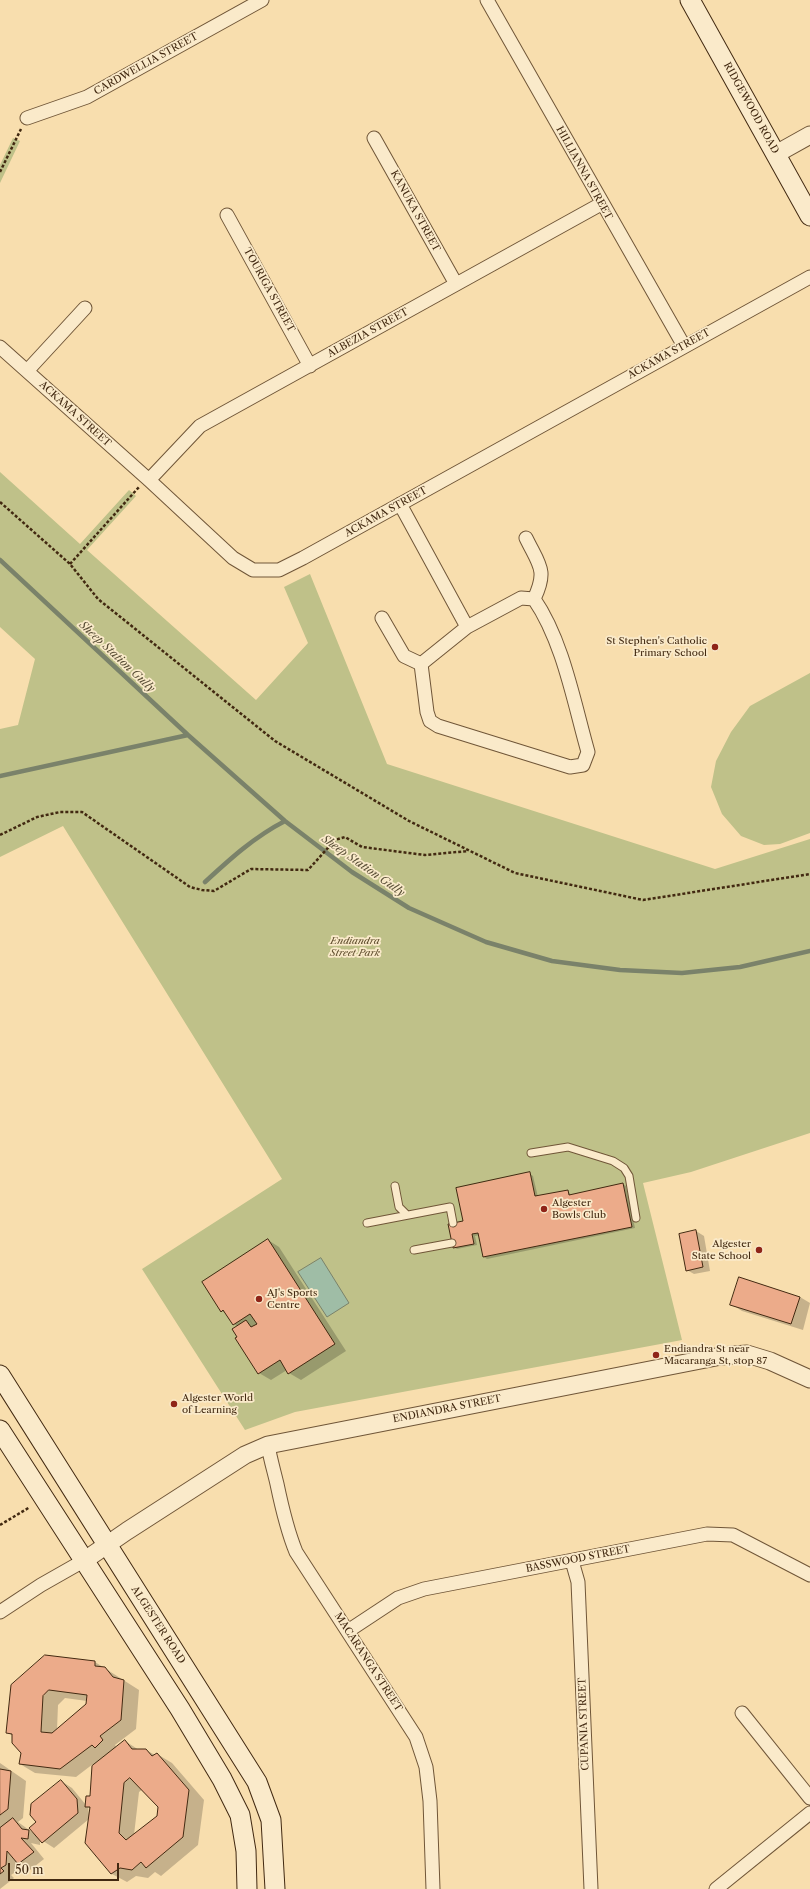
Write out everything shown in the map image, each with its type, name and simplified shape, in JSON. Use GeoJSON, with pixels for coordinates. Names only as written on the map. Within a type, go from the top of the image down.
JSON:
{"type":"FeatureCollection","features":[{"type":"Feature","properties":{"kind":"main road","name":"RIDGEWOOD ROAD"},"geometry":{"type":"LineString","coordinates":[[690,0],[810,216]]}},
{"type":"Feature","properties":{"kind":"main road","name":"ALGESTER ROAD"},"geometry":{"type":"LineString","coordinates":[[0,1375],[257,1782],[271,1820],[276,1889]]}},
{"type":"Feature","properties":{"kind":"main road"},"geometry":{"type":"LineString","coordinates":[[0,1430],[180,1709],[222,1779],[240,1815],[246,1850],[247,1889]]}},
{"type":"Feature","properties":{"kind":"street","name":"CARDWELLIA STREET"},"geometry":{"type":"LineString","coordinates":[[27,118],[87,97],[262,0]]}},
{"type":"Feature","properties":{"kind":"street","name":"HILLIANNA STREET"},"geometry":{"type":"LineString","coordinates":[[487,0],[601,204],[684,346]]}},
{"type":"Feature","properties":{"kind":"street"},"geometry":{"type":"LineString","coordinates":[[776,154],[810,135]]}},
{"type":"Feature","properties":{"kind":"street","name":"KANUKA STREET"},"geometry":{"type":"LineString","coordinates":[[374,138],[456,284]]}},
{"type":"Feature","properties":{"kind":"street","name":"ALBEZIA STREET"},"geometry":{"type":"LineString","coordinates":[[149,480],[200,426],[601,204]]}},
{"type":"Feature","properties":{"kind":"street","name":"TOURIGA STREET"},"geometry":{"type":"LineString","coordinates":[[227,215],[310,366]]}},
{"type":"Feature","properties":{"kind":"street","name":"ACKAMA STREET"},"geometry":{"type":"LineString","coordinates":[[0,347],[149,480],[233,558],[253,570],[279,570],[810,277]]}},
{"type":"Feature","properties":{"kind":"street"},"geometry":{"type":"LineString","coordinates":[[27,371],[84,308]]}},
{"type":"Feature","properties":{"kind":"street"},"geometry":{"type":"LineString","coordinates":[[400,504],[467,627]]}},
{"type":"Feature","properties":{"kind":"street"},"geometry":{"type":"LineString","coordinates":[[526,538],[542,570],[541,584],[534,599]]}},
{"type":"Feature","properties":{"kind":"street"},"geometry":{"type":"LineString","coordinates":[[421,664],[467,627],[521,598],[534,599]]}},
{"type":"Feature","properties":{"kind":"street"},"geometry":{"type":"LineString","coordinates":[[421,664],[427,712],[430,721],[438,726],[570,767],[583,765],[588,752],[556,642],[542,611],[534,599]]}},
{"type":"Feature","properties":{"kind":"street"},"geometry":{"type":"LineString","coordinates":[[382,618],[404,656],[421,664]]}},
{"type":"Feature","properties":{"kind":"street","name":"ENDIANDRA STREET"},"geometry":{"type":"LineString","coordinates":[[85,1560],[245,1455],[268,1445],[721,1356],[747,1354],[770,1361],[810,1379]]}},
{"type":"Feature","properties":{"kind":"street"},"geometry":{"type":"LineString","coordinates":[[0,1389],[16,1401]]}},
{"type":"Feature","properties":{"kind":"street","name":"MACARANGA STREET"},"geometry":{"type":"LineString","coordinates":[[268,1445],[287,1532],[296,1552],[416,1737],[426,1767],[430,1802],[433,1889]]}},
{"type":"Feature","properties":{"kind":"street","name":"BASSWOOD STREET"},"geometry":{"type":"LineString","coordinates":[[348,1631],[398,1598],[424,1589],[707,1534],[733,1535],[810,1575]]}},
{"type":"Feature","properties":{"kind":"street"},"geometry":{"type":"LineString","coordinates":[[0,1612],[41,1585],[85,1560]]}},
{"type":"Feature","properties":{"kind":"street","name":"CUPANIA STREET"},"geometry":{"type":"LineString","coordinates":[[572,1561],[578,1582],[591,1889]]}},
{"type":"Feature","properties":{"kind":"street"},"geometry":{"type":"LineString","coordinates":[[742,1713],[810,1798]]}},
{"type":"Feature","properties":{"kind":"street"},"geometry":{"type":"LineString","coordinates":[[716,1889],[810,1813]]}},
{"type":"Feature","properties":{"kind":"lane"},"geometry":{"type":"LineString","coordinates":[[531,1153],[568,1147],[613,1160],[624,1168],[629,1176],[636,1218]]}},
{"type":"Feature","properties":{"kind":"lane"},"geometry":{"type":"LineString","coordinates":[[395,1186],[399,1207],[407,1215]]}},
{"type":"Feature","properties":{"kind":"lane"},"geometry":{"type":"LineString","coordinates":[[367,1223],[450,1207],[453,1223]]}},
{"type":"Feature","properties":{"kind":"lane"},"geometry":{"type":"LineString","coordinates":[[414,1250],[452,1243]]}},
{"type":"Feature","properties":{"kind":"path"},"geometry":{"type":"LineString","coordinates":[[0,172],[27,118]]}},
{"type":"Feature","properties":{"kind":"path"},"geometry":{"type":"LineString","coordinates":[[70,564],[140,486],[149,480]]}},
{"type":"Feature","properties":{"kind":"path"},"geometry":{"type":"LineString","coordinates":[[0,502],[70,564],[98,599],[275,741],[409,821],[515,873],[643,900],[810,874]]}},
{"type":"Feature","properties":{"kind":"path"},"geometry":{"type":"LineString","coordinates":[[0,835],[37,817],[60,812],[82,812],[190,887],[214,891],[252,869],[308,870],[335,840],[345,837],[362,847],[425,855],[470,851]]}},
{"type":"Feature","properties":{"kind":"path"},"geometry":{"type":"LineString","coordinates":[[0,1525],[33,1506]]}},
{"type":"Feature","properties":{"kind":"green space"},"geometry":{"type":"Polygon","coordinates":[[[13,138],[20,141],[0,183],[0,165],[13,138]]]}},
{"type":"Feature","properties":{"kind":"green space","name":"Endiandra Street Park"},"geometry":{"type":"Polygon","coordinates":[[[0,472],[80,544],[129,490],[136,496],[87,550],[256,700],[308,643],[284,587],[310,574],[387,764],[715,869],[810,839],[810,1133],[691,1172],[643,1183],[682,1340],[295,1412],[245,1430],[142,1269],[282,1179],[63,826],[0,857],[0,729],[18,725],[35,659],[0,627],[0,472]]]}},
{"type":"Feature","properties":{"kind":"green space"},"geometry":{"type":"Polygon","coordinates":[[[810,673],[810,833],[780,844],[764,845],[741,836],[722,814],[711,787],[716,761],[731,732],[750,706],[810,673]]]}},
{"type":"Feature","properties":{"kind":"shaded area"},"geometry":{"type":"Polygon","coordinates":[[[321,1258],[349,1303],[327,1317],[298,1272],[321,1258]]]}},
{"type":"Feature","properties":{"kind":"building","name":"Algester Bowls Club"},"geometry":{"type":"Polygon","coordinates":[[[530,1172],[535,1196],[568,1190],[569,1195],[623,1183],[632,1227],[483,1257],[478,1233],[472,1234],[474,1244],[453,1248],[448,1224],[463,1221],[456,1188],[530,1172]]]}},
{"type":"Feature","properties":{"kind":"building"},"geometry":{"type":"Polygon","coordinates":[[[696,1230],[703,1267],[686,1271],[679,1234],[696,1230]]]}},
{"type":"Feature","properties":{"kind":"building"},"geometry":{"type":"Polygon","coordinates":[[[268,1239],[335,1344],[288,1374],[280,1360],[258,1374],[235,1338],[237,1337],[232,1329],[246,1320],[251,1327],[257,1324],[250,1314],[233,1325],[223,1310],[221,1312],[202,1282],[268,1239]]]}},
{"type":"Feature","properties":{"kind":"building"},"geometry":{"type":"Polygon","coordinates":[[[739,1277],[800,1297],[791,1324],[730,1305],[739,1277]]]}},
{"type":"Feature","properties":{"kind":"building"},"geometry":{"type":"Polygon","coordinates":[[[45,1655],[95,1661],[95,1666],[105,1667],[113,1677],[124,1680],[121,1720],[100,1736],[103,1740],[95,1748],[92,1745],[60,1769],[19,1764],[21,1753],[12,1743],[12,1734],[6,1733],[11,1685],[45,1655]],[[49,1690],[43,1696],[41,1732],[52,1733],[86,1704],[87,1695],[49,1690]]]}},
{"type":"Feature","properties":{"kind":"building"},"geometry":{"type":"Polygon","coordinates":[[[125,1740],[132,1749],[146,1749],[152,1756],[157,1753],[189,1790],[183,1837],[146,1868],[141,1862],[132,1870],[120,1868],[111,1874],[85,1843],[90,1807],[85,1807],[86,1796],[90,1796],[92,1766],[125,1740]],[[130,1778],[124,1783],[119,1833],[126,1840],[157,1816],[158,1807],[130,1778]]]}},
{"type":"Feature","properties":{"kind":"building"},"geometry":{"type":"Polygon","coordinates":[[[0,1769],[11,1771],[8,1809],[0,1815],[0,1769]]]}},
{"type":"Feature","properties":{"kind":"building"},"geometry":{"type":"Polygon","coordinates":[[[61,1780],[77,1799],[78,1813],[42,1843],[29,1828],[36,1822],[30,1815],[31,1804],[61,1780]]]}},
{"type":"Feature","properties":{"kind":"building"},"geometry":{"type":"Polygon","coordinates":[[[13,1818],[22,1829],[29,1830],[28,1839],[21,1838],[34,1852],[18,1864],[7,1851],[6,1865],[1,1868],[4,1871],[0,1874],[0,1828],[13,1818]]]}},
{"type":"Feature","properties":{"kind":"waterway","name":"Sheep Station Gully"},"geometry":{"type":"LineString","coordinates":[[0,560],[188,735],[285,821],[352,872],[409,908],[486,942],[552,961],[620,970],[682,973],[740,967],[810,951]]}},
{"type":"Feature","properties":{"kind":"waterway"},"geometry":{"type":"LineString","coordinates":[[0,776],[188,735]]}},
{"type":"Feature","properties":{"kind":"waterway"},"geometry":{"type":"LineString","coordinates":[[205,882],[253,841],[285,821]]}},
{"type":"Feature","properties":{"kind":"place","name":"St Stephen's Catholic Primary School"},"geometry":{"type":"Point","coordinates":[715,647]}},
{"type":"Feature","properties":{"kind":"place","name":"Algester Bowls Club"},"geometry":{"type":"Point","coordinates":[544,1209]}},
{"type":"Feature","properties":{"kind":"place","name":"Algester State School"},"geometry":{"type":"Point","coordinates":[759,1250]}},
{"type":"Feature","properties":{"kind":"place","name":"AJ's Sports Centre"},"geometry":{"type":"Point","coordinates":[259,1299]}},
{"type":"Feature","properties":{"kind":"place","name":"Endiandra St near Macaranga St, stop 87"},"geometry":{"type":"Point","coordinates":[656,1355]}},
{"type":"Feature","properties":{"kind":"place","name":"Algester World of Learning"},"geometry":{"type":"Point","coordinates":[174,1404]}}]}
